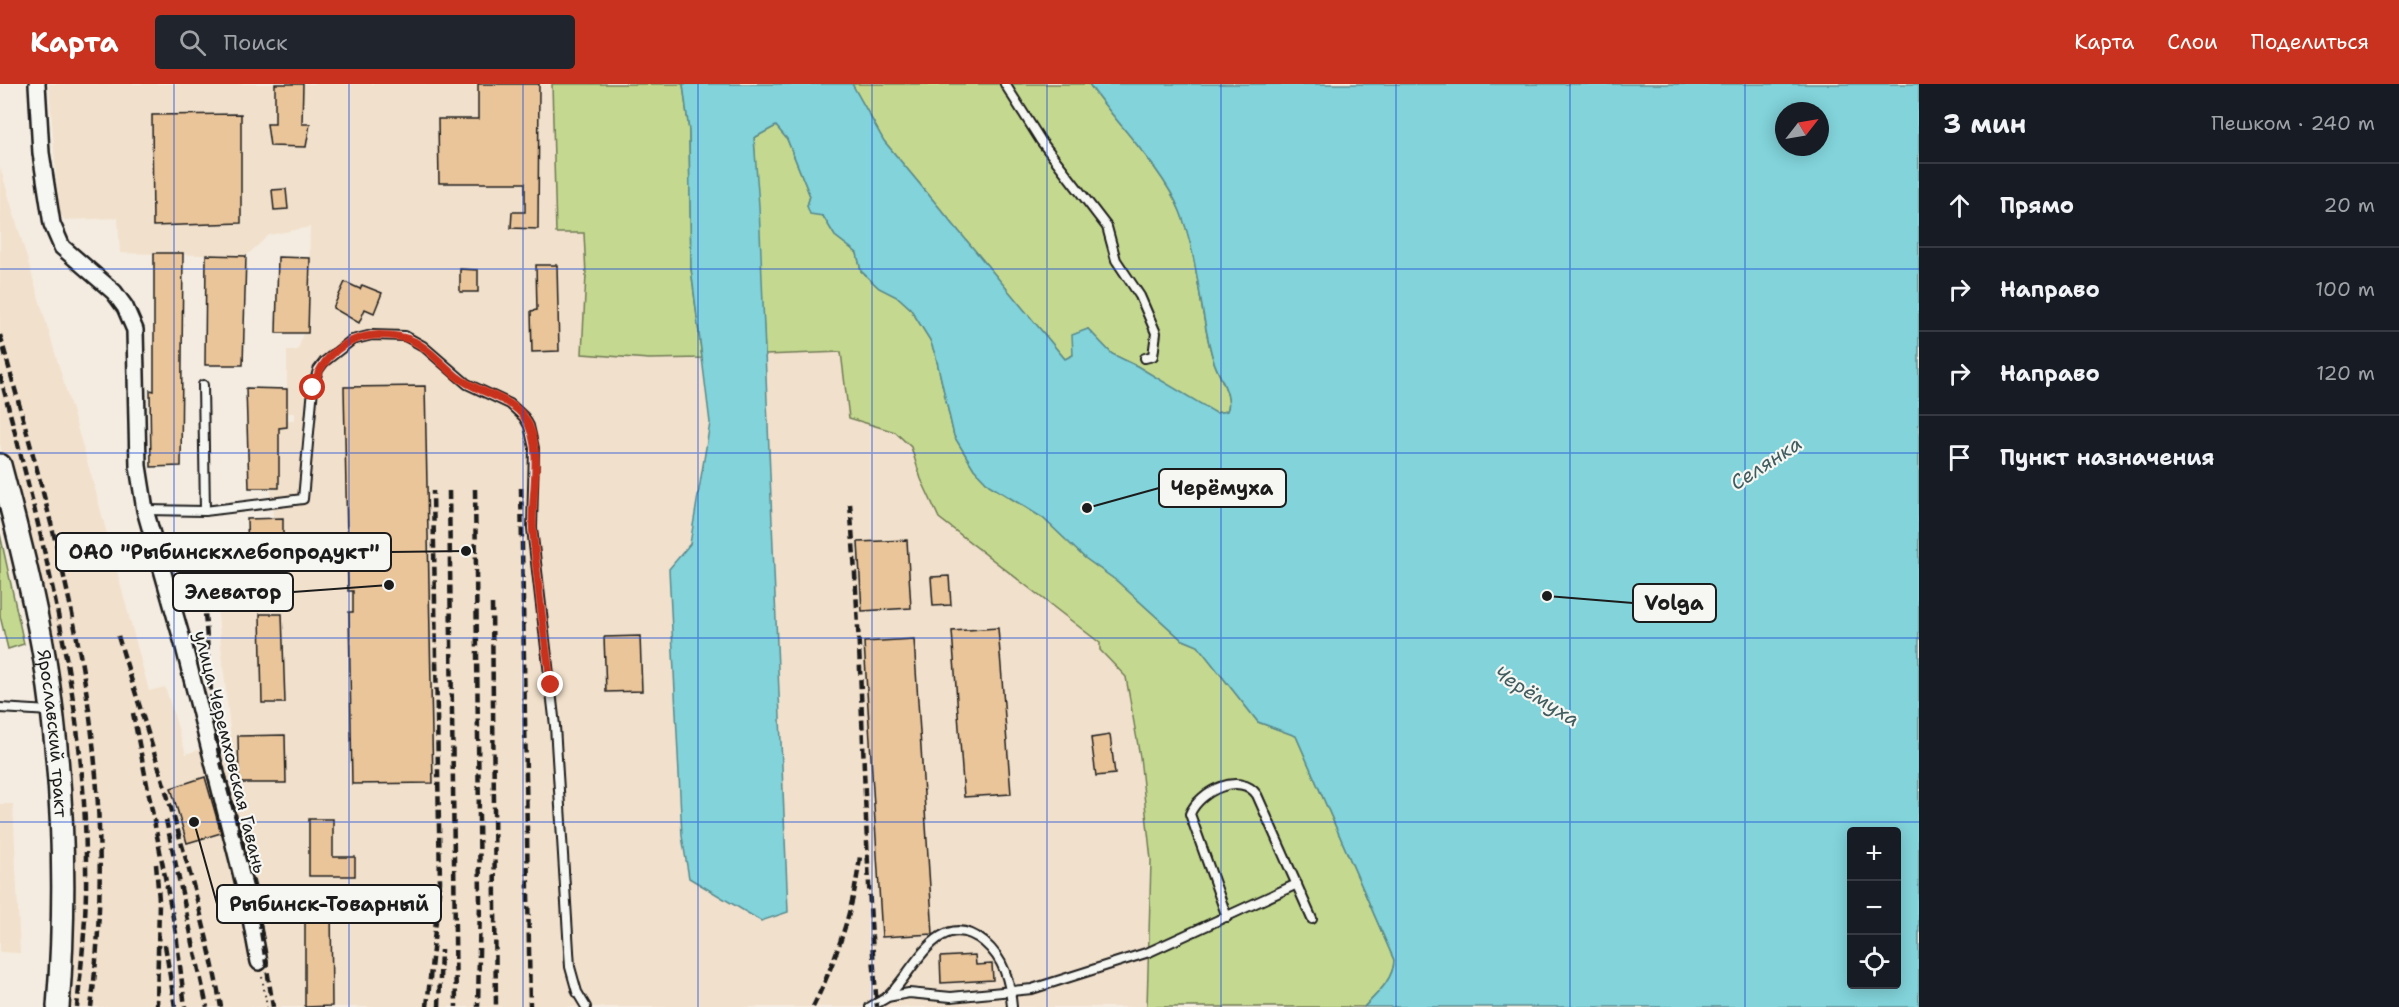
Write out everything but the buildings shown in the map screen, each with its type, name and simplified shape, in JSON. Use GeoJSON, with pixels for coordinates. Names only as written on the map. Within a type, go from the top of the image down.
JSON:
{"type":"FeatureCollection","features":[{"type":"Feature","properties":{"kind":"street","name":"улица Черемховская Гавань"},"geometry":{"type":"LineString","coordinates":[[37,84],[41,153],[52,224],[62,247],[108,287],[125,307],[135,330],[138,466],[145,510],[183,643],[246,892],[259,962]]}},
{"type":"Feature","properties":{"kind":"street","name":"Ярославский тракт"},"geometry":{"type":"LineString","coordinates":[[0,465],[36,611],[51,711],[62,914],[58,1007]]}},
{"type":"Feature","properties":{"kind":"lane"},"geometry":{"type":"LineString","coordinates":[[1005,84],[1041,141],[1107,227],[1116,260],[1140,296],[1156,333],[1153,356],[1145,358]]}},
{"type":"Feature","properties":{"kind":"lane"},"geometry":{"type":"LineString","coordinates":[[145,510],[205,511],[303,500],[313,388],[318,370],[343,346],[362,337],[397,335],[414,340],[467,384],[510,404],[524,417],[530,426],[534,448],[532,528],[555,726],[570,967],[577,992],[586,1007]]}},
{"type":"Feature","properties":{"kind":"lane"},"geometry":{"type":"LineString","coordinates":[[203,385],[205,511]]}},
{"type":"Feature","properties":{"kind":"lane"},"geometry":{"type":"LineString","coordinates":[[0,708],[51,711]]}},
{"type":"Feature","properties":{"kind":"lane"},"geometry":{"type":"LineString","coordinates":[[1227,917],[1190,814],[1199,802],[1216,789],[1235,784],[1253,789],[1312,919]]}},
{"type":"Feature","properties":{"kind":"lane"},"geometry":{"type":"LineString","coordinates":[[870,1007],[887,997],[909,993],[951,997],[1032,989],[1125,960],[1227,917],[1297,884]]}},
{"type":"Feature","properties":{"kind":"lane"},"geometry":{"type":"LineString","coordinates":[[887,997],[926,948],[938,939],[960,931],[971,934],[994,951],[1005,969],[1012,1007]]}},
{"type":"Feature","properties":{"kind":"path"},"geometry":{"type":"LineString","coordinates":[[259,962],[267,1007]]}},
{"type":"Feature","properties":{"kind":"shaded area"},"geometry":{"type":"Polygon","coordinates":[[[49,84],[552,84],[556,233],[584,233],[586,275],[582,353],[649,359],[702,358],[710,423],[690,544],[669,569],[788,911],[765,355],[841,352],[849,418],[895,432],[911,447],[921,479],[1100,643],[1100,650],[1126,677],[1150,830],[1147,1007],[67,1007],[30,556],[0,444],[0,167],[92,478],[149,691],[165,687],[186,754],[231,739],[212,559],[248,558],[247,519],[273,518],[271,488],[279,488],[279,428],[286,421],[295,420],[295,413],[287,413],[287,351],[298,350],[303,333],[308,333],[310,227],[269,235],[246,256],[120,253],[118,218],[65,220],[59,213],[49,84]]]}},
{"type":"Feature","properties":{"kind":"shaded area"},"geometry":{"type":"Polygon","coordinates":[[[0,804],[13,804],[20,953],[0,952],[0,804]]]}},
{"type":"Feature","properties":{"kind":"green space"},"geometry":{"type":"Polygon","coordinates":[[[552,84],[683,84],[689,131],[691,268],[702,358],[649,359],[582,354],[586,275],[584,233],[556,233],[552,84]]]}},
{"type":"Feature","properties":{"kind":"green space"},"geometry":{"type":"Polygon","coordinates":[[[852,84],[1089,84],[1162,178],[1180,211],[1191,247],[1208,341],[1228,399],[1227,411],[1216,413],[1204,408],[1137,366],[1112,354],[1088,329],[1074,348],[1073,355],[1065,359],[884,141],[852,84]]]}},
{"type":"Feature","properties":{"kind":"green space"},"geometry":{"type":"Polygon","coordinates":[[[776,126],[787,139],[810,196],[807,206],[823,216],[835,236],[857,253],[861,271],[879,288],[899,298],[910,308],[930,340],[954,436],[974,469],[989,485],[1043,518],[1085,558],[1117,581],[1181,639],[1198,646],[1258,722],[1296,736],[1394,960],[1388,980],[1364,1007],[1147,1007],[1151,860],[1140,757],[1126,677],[1100,650],[1100,643],[939,518],[921,479],[911,447],[895,432],[849,418],[841,352],[765,355],[754,138],[776,126]]]}},
{"type":"Feature","properties":{"kind":"green space"},"geometry":{"type":"Polygon","coordinates":[[[0,534],[24,644],[8,649],[0,616],[0,534]]]}},
{"type":"Feature","properties":{"kind":"water","name":"Селянка"},"geometry":{"type":"Polygon","coordinates":[[[683,84],[852,84],[884,141],[1065,359],[1073,355],[1072,335],[1088,329],[1112,354],[1137,366],[1216,413],[1227,411],[1228,399],[1208,341],[1191,247],[1180,211],[1151,163],[1089,84],[1919,84],[1919,1007],[1364,1007],[1388,980],[1394,960],[1296,736],[1258,722],[1198,646],[1181,639],[1117,581],[1085,558],[1043,518],[989,485],[974,469],[954,436],[930,340],[910,308],[899,298],[879,288],[861,271],[857,253],[835,236],[823,216],[810,214],[807,206],[810,196],[787,139],[776,126],[754,138],[759,206],[788,912],[761,921],[689,878],[682,836],[669,569],[690,544],[710,423],[691,268],[689,131],[683,84]]]}},
{"type":"Feature","properties":{"kind":"railway"},"geometry":{"type":"LineString","coordinates":[[0,335],[61,564],[88,703],[93,740],[100,855],[98,931],[91,1007]]}},
{"type":"Feature","properties":{"kind":"railway"},"geometry":{"type":"LineString","coordinates":[[0,375],[46,557],[70,680],[78,741],[84,804],[86,884],[84,936],[77,1007]]}},
{"type":"Feature","properties":{"kind":"railway"},"geometry":{"type":"LineString","coordinates":[[521,488],[530,1007]]}},
{"type":"Feature","properties":{"kind":"railway"},"geometry":{"type":"LineString","coordinates":[[475,489],[480,900],[478,1007]]}},
{"type":"Feature","properties":{"kind":"railway"},"geometry":{"type":"LineString","coordinates":[[427,1007],[440,882],[433,491]]}},
{"type":"Feature","properties":{"kind":"railway"},"geometry":{"type":"LineString","coordinates":[[449,491],[456,1007]]}},
{"type":"Feature","properties":{"kind":"railway"},"geometry":{"type":"LineString","coordinates":[[850,504],[877,1007]]}},
{"type":"Feature","properties":{"kind":"railway"},"geometry":{"type":"LineString","coordinates":[[200,547],[213,718],[219,754],[254,886],[273,1007]]}},
{"type":"Feature","properties":{"kind":"railway"},"geometry":{"type":"LineString","coordinates":[[492,604],[496,1007]]}},
{"type":"Feature","properties":{"kind":"railway"},"geometry":{"type":"LineString","coordinates":[[118,636],[188,867],[221,1007]]}},
{"type":"Feature","properties":{"kind":"railway"},"geometry":{"type":"LineString","coordinates":[[133,713],[176,933],[185,1007]]}},
{"type":"Feature","properties":{"kind":"railway"},"geometry":{"type":"LineString","coordinates":[[166,820],[207,1007]]}},
{"type":"Feature","properties":{"kind":"railway"},"geometry":{"type":"LineString","coordinates":[[813,1007],[849,915],[860,856]]}},
{"type":"Feature","properties":{"kind":"railway"},"geometry":{"type":"LineString","coordinates":[[156,864],[159,900],[157,1007]]}},
{"type":"Feature","properties":{"kind":"railway"},"geometry":{"type":"LineString","coordinates":[[165,945],[175,1007]]}},
{"type":"Feature","properties":{"kind":"railway"},"geometry":{"type":"LineString","coordinates":[[439,1007],[441,950]]}},
{"type":"Feature","properties":{"kind":"place","name":"Черёмуха"},"geometry":{"type":"Point","coordinates":[1087,508]}},
{"type":"Feature","properties":{"kind":"place","name":"ОАО \"Рыбинскхлебопродукт\""},"geometry":{"type":"Point","coordinates":[466,551]}},
{"type":"Feature","properties":{"kind":"place","name":"Элеватор"},"geometry":{"type":"Point","coordinates":[389,585]}},
{"type":"Feature","properties":{"kind":"place","name":"Volga"},"geometry":{"type":"Point","coordinates":[1547,596]}},
{"type":"Feature","properties":{"kind":"place","name":"Рыбинск-Товарный"},"geometry":{"type":"Point","coordinates":[194,822]}},
{"type":"Feature","properties":{"kind":"route"},"geometry":{"type":"LineString","coordinates":[[313,388],[318,370],[324,362],[352,340],[372,335],[405,336],[423,346],[467,384],[510,404],[524,417],[530,426],[534,448],[532,528],[551,685]]}}]}
